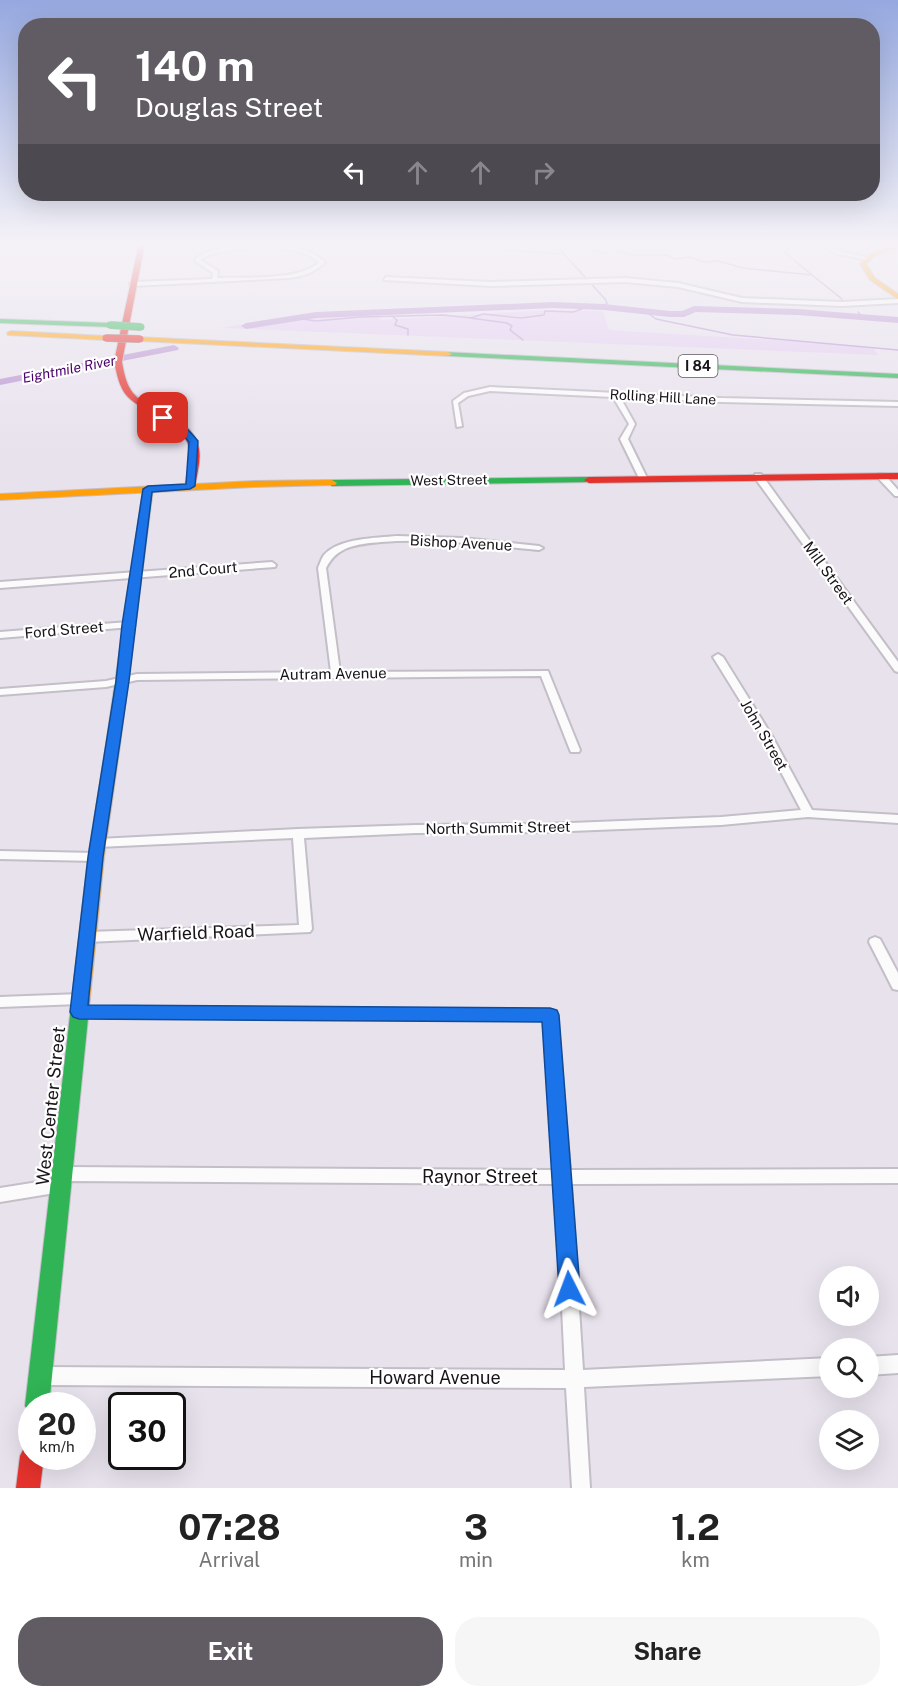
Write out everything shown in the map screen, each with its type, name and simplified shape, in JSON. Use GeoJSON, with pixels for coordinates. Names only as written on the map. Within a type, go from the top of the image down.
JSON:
{"type":"FeatureCollection","features":[{"type":"Feature","properties":{"kind":"main road"},"geometry":{"type":"LineString","coordinates":[[127,312],[118,360],[120,382],[131,396],[181,428],[193,441],[190,486]]}},
{"type":"Feature","properties":{"kind":"main road","name":"I 84"},"geometry":{"type":"LineString","coordinates":[[0,321],[108,331],[898,376]]}},
{"type":"Feature","properties":{"kind":"main road","name":"I 84"},"geometry":{"type":"LineString","coordinates":[[0,333],[108,331]]}},
{"type":"Feature","properties":{"kind":"main road","name":"I 84"},"geometry":{"type":"LineString","coordinates":[[141,333],[898,365]]}},
{"type":"Feature","properties":{"kind":"main road","name":"West Street"},"geometry":{"type":"LineString","coordinates":[[0,496],[190,486],[340,482],[898,476]]}},
{"type":"Feature","properties":{"kind":"main road","name":"West Center Street"},"geometry":{"type":"LineString","coordinates":[[38,1392],[96,857],[148,489]]}},
{"type":"Feature","properties":{"kind":"main road"},"geometry":{"type":"LineString","coordinates":[[28,1488],[30,1470]]}},
{"type":"Feature","properties":{"kind":"street","name":"Rolling Hill Lane"},"geometry":{"type":"LineString","coordinates":[[459,426],[455,402],[466,394],[481,390],[721,400],[898,404]]}},
{"type":"Feature","properties":{"kind":"street"},"geometry":{"type":"LineString","coordinates":[[615,395],[632,424],[624,439],[643,478]]}},
{"type":"Feature","properties":{"kind":"street","name":"Mill Street"},"geometry":{"type":"LineString","coordinates":[[758,476],[898,669]]}},
{"type":"Feature","properties":{"kind":"street"},"geometry":{"type":"LineString","coordinates":[[881,476],[898,494]]}},
{"type":"Feature","properties":{"kind":"street","name":"Bishop Avenue"},"geometry":{"type":"LineString","coordinates":[[336,675],[322,568],[329,555],[356,542],[375,540],[444,538],[540,548]]}},
{"type":"Feature","properties":{"kind":"street","name":"2nd Court"},"geometry":{"type":"LineString","coordinates":[[0,585],[272,565]]}},
{"type":"Feature","properties":{"kind":"street","name":"Ford Street"},"geometry":{"type":"LineString","coordinates":[[0,635],[128,625]]}},
{"type":"Feature","properties":{"kind":"street","name":"John Street"},"geometry":{"type":"LineString","coordinates":[[718,657],[767,736],[808,813]]}},
{"type":"Feature","properties":{"kind":"street","name":"Autram Avenue"},"geometry":{"type":"LineString","coordinates":[[0,692],[122,681],[137,677],[545,673],[575,750]]}},
{"type":"Feature","properties":{"kind":"street","name":"North Summit Street"},"geometry":{"type":"LineString","coordinates":[[98,843],[416,829],[546,828],[721,820],[808,813],[898,819]]}},
{"type":"Feature","properties":{"kind":"street","name":"Warfield Road"},"geometry":{"type":"LineString","coordinates":[[87,937],[306,929],[298,833]]}},
{"type":"Feature","properties":{"kind":"street"},"geometry":{"type":"LineString","coordinates":[[0,855],[96,857]]}},
{"type":"Feature","properties":{"kind":"street"},"geometry":{"type":"LineString","coordinates":[[875,942],[898,985]]}},
{"type":"Feature","properties":{"kind":"street"},"geometry":{"type":"LineString","coordinates":[[0,1002],[550,1015],[563,1177],[581,1488]]}},
{"type":"Feature","properties":{"kind":"street","name":"Raynor Street"},"geometry":{"type":"LineString","coordinates":[[0,1195],[62,1179],[898,1176]]}},
{"type":"Feature","properties":{"kind":"street"},"geometry":{"type":"LineString","coordinates":[[879,1365],[898,1364]]}},
{"type":"Feature","properties":{"kind":"street","name":"Howard Avenue"},"geometry":{"type":"LineString","coordinates":[[40,1376],[574,1379],[819,1368]]}},
{"type":"Feature","properties":{"kind":"shaded area"},"geometry":{"type":"Polygon","coordinates":[[[509,312],[603,312],[609,330],[820,343],[874,349],[878,355],[222,328],[266,320],[378,313],[380,320],[509,312]]]}},
{"type":"Feature","properties":{"kind":"waterway","name":"Eightmile River"},"geometry":{"type":"LineString","coordinates":[[246,326],[316,315],[377,312]]}},
{"type":"Feature","properties":{"kind":"waterway"},"geometry":{"type":"LineString","coordinates":[[295,318],[316,321],[360,317],[443,315],[471,318],[483,314],[521,318],[544,315],[545,312]]}},
{"type":"Feature","properties":{"kind":"waterway"},"geometry":{"type":"LineString","coordinates":[[651,312],[649,314],[656,319],[733,335],[898,350]]}},
{"type":"Feature","properties":{"kind":"waterway","name":"Eightmile River"},"geometry":{"type":"LineString","coordinates":[[655,312],[687,312]]}},
{"type":"Feature","properties":{"kind":"waterway","name":"Eightmile River"},"geometry":{"type":"LineString","coordinates":[[804,312],[898,320]]}},
{"type":"Feature","properties":{"kind":"waterway","name":"Eightmile River"},"geometry":{"type":"LineString","coordinates":[[858,312],[862,317]]}},
{"type":"Feature","properties":{"kind":"waterway"},"geometry":{"type":"LineString","coordinates":[[393,317],[397,320],[395,325],[408,329],[408,335]]}},
{"type":"Feature","properties":{"kind":"waterway"},"geometry":{"type":"LineString","coordinates":[[470,318],[507,323],[512,326],[510,330],[523,340]]}},
{"type":"Feature","properties":{"kind":"waterway","name":"Eightmile River"},"geometry":{"type":"LineString","coordinates":[[0,382],[174,348]]}},
{"type":"Feature","properties":{"kind":"traffic: fast"},"geometry":{"type":"LineString","coordinates":[[0,321],[110,325]]}},
{"type":"Feature","properties":{"kind":"traffic: fast"},"geometry":{"type":"LineString","coordinates":[[110,325],[141,327]]}},
{"type":"Feature","properties":{"kind":"traffic: fast"},"geometry":{"type":"LineString","coordinates":[[448,354],[898,376]]}},
{"type":"Feature","properties":{"kind":"traffic: fast"},"geometry":{"type":"LineString","coordinates":[[332,483],[589,480]]}},
{"type":"Feature","properties":{"kind":"traffic: fast"},"geometry":{"type":"LineString","coordinates":[[113,745],[148,489]]}},
{"type":"Feature","properties":{"kind":"traffic: fast"},"geometry":{"type":"LineString","coordinates":[[39,1392],[81,998]]}},
{"type":"Feature","properties":{"kind":"traffic: slow"},"geometry":{"type":"LineString","coordinates":[[11,333],[106,338]]}},
{"type":"Feature","properties":{"kind":"traffic: slow"},"geometry":{"type":"LineString","coordinates":[[140,339],[448,354]]}},
{"type":"Feature","properties":{"kind":"traffic: slow"},"geometry":{"type":"LineString","coordinates":[[0,497],[254,484],[332,483]]}},
{"type":"Feature","properties":{"kind":"traffic: slow"},"geometry":{"type":"LineString","coordinates":[[81,998],[96,857],[113,745]]}},
{"type":"Feature","properties":{"kind":"traffic: jam"},"geometry":{"type":"LineString","coordinates":[[128,312],[118,362],[122,381],[130,394],[141,404],[178,423],[187,432],[193,444],[194,454],[190,486]]}},
{"type":"Feature","properties":{"kind":"traffic: jam"},"geometry":{"type":"LineString","coordinates":[[106,338],[140,339]]}},
{"type":"Feature","properties":{"kind":"traffic: jam"},"geometry":{"type":"LineString","coordinates":[[589,480],[898,476]]}},
{"type":"Feature","properties":{"kind":"traffic: jam"},"geometry":{"type":"LineString","coordinates":[[28,1488],[30,1470]]}},
{"type":"Feature","properties":{"kind":"route"},"geometry":{"type":"LineString","coordinates":[[163,418],[189,434],[193,441],[190,486],[148,489],[96,857],[79,1012],[550,1015],[569,1289]]}}]}
